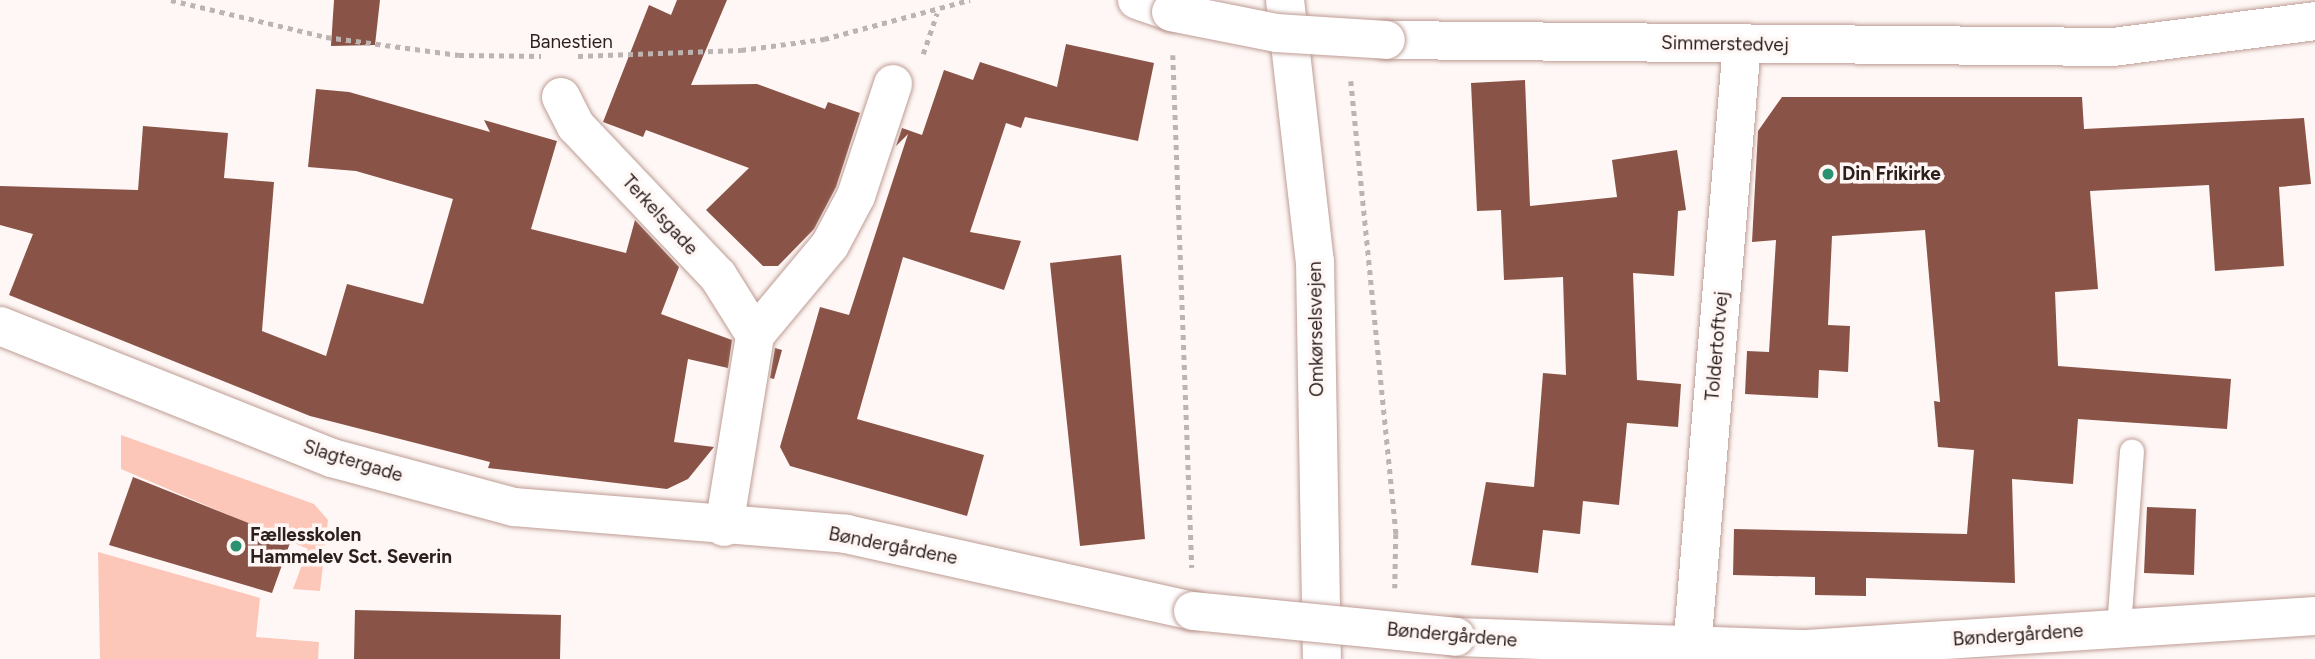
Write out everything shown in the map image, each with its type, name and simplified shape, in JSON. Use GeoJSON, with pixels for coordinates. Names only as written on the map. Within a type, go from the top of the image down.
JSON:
{"type":"FeatureCollection","features":[{"type":"Feature","properties":{"kind":"street","name":"Omkørselsvejen"},"geometry":{"type":"LineString","coordinates":[[1285,0],[1315,262],[1322,659]]}},
{"type":"Feature","properties":{"kind":"street","name":"Simmerstedvej"},"geometry":{"type":"LineString","coordinates":[[1154,6],[1276,33],[1386,40],[2113,47],[2315,21]]}},
{"type":"Feature","properties":{"kind":"street","name":"Toldertoftvej"},"geometry":{"type":"LineString","coordinates":[[1692,649],[1742,44]]}},
{"type":"Feature","properties":{"kind":"street"},"geometry":{"type":"LineString","coordinates":[[724,527],[755,335],[830,245],[856,196],[893,84]]}},
{"type":"Feature","properties":{"kind":"street","name":"Terkelsgade"},"geometry":{"type":"LineString","coordinates":[[561,97],[576,125],[718,276],[755,335]]}},
{"type":"Feature","properties":{"kind":"street","name":"Slagtergade"},"geometry":{"type":"LineString","coordinates":[[0,326],[332,458],[514,507],[724,527]]}},
{"type":"Feature","properties":{"kind":"street","name":"Bøndergårdene"},"geometry":{"type":"LineString","coordinates":[[724,527],[846,534],[1193,611],[1578,652],[1807,649],[2315,615]]}},
{"type":"Feature","properties":{"kind":"lane"},"geometry":{"type":"LineString","coordinates":[[2119,628],[2132,451]]}},
{"type":"Feature","properties":{"kind":"path","name":"Banestien"},"geometry":{"type":"LineString","coordinates":[[171,0],[326,37],[459,55],[552,56]]}},
{"type":"Feature","properties":{"kind":"path","name":"Banestien"},"geometry":{"type":"LineString","coordinates":[[564,56],[703,53],[824,39],[970,0]]}},
{"type":"Feature","properties":{"kind":"path"},"geometry":{"type":"LineString","coordinates":[[1154,6],[1193,611]]}},
{"type":"Feature","properties":{"kind":"path"},"geometry":{"type":"LineString","coordinates":[[1350,68],[1396,534],[1394,604]]}},
{"type":"Feature","properties":{"kind":"shaded area"},"geometry":{"type":"Polygon","coordinates":[[[121,435],[314,504],[328,520],[320,591],[293,589],[308,549],[121,469],[121,435]]]}},
{"type":"Feature","properties":{"kind":"shaded area"},"geometry":{"type":"Polygon","coordinates":[[[98,552],[260,598],[256,637],[319,642],[318,659],[100,659],[98,552]]]}},
{"type":"Feature","properties":{"kind":"building"},"geometry":{"type":"Polygon","coordinates":[[[334,0],[380,0],[375,45],[331,46],[334,0]]]}},
{"type":"Feature","properties":{"kind":"building"},"geometry":{"type":"Polygon","coordinates":[[[677,0],[727,0],[691,85],[757,84],[825,109],[828,102],[860,113],[836,187],[814,229],[778,266],[763,266],[706,210],[749,168],[646,130],[643,137],[603,122],[649,5],[671,15],[677,0]]]}},
{"type":"Feature","properties":{"kind":"building"},"geometry":{"type":"Polygon","coordinates":[[[1066,44],[1154,63],[1138,141],[1025,117],[1021,128],[1006,123],[970,232],[1021,241],[1004,290],[903,257],[857,419],[984,455],[967,516],[790,466],[780,447],[820,307],[849,315],[908,134],[896,146],[902,128],[922,135],[944,70],[973,80],[980,62],[1057,87],[1066,44]]]}},
{"type":"Feature","properties":{"kind":"building"},"geometry":{"type":"Polygon","coordinates":[[[1525,80],[1530,206],[1617,197],[1612,160],[1677,150],[1686,210],[1678,211],[1674,276],[1633,273],[1637,380],[1681,384],[1678,427],[1627,423],[1619,505],[1583,501],[1580,534],[1543,530],[1538,573],[1471,565],[1486,482],[1534,487],[1543,373],[1566,375],[1563,277],[1504,280],[1501,210],[1477,211],[1471,83],[1525,80]]]}},
{"type":"Feature","properties":{"kind":"building"},"geometry":{"type":"Polygon","coordinates":[[[316,89],[349,92],[490,132],[484,120],[557,141],[531,229],[626,253],[635,220],[679,267],[661,314],[732,340],[728,368],[688,359],[674,442],[714,447],[688,479],[667,489],[488,468],[490,462],[310,416],[9,295],[33,234],[0,225],[0,186],[138,190],[143,126],[228,133],[224,178],[274,182],[262,331],[326,356],[347,284],[423,304],[453,199],[356,171],[308,167],[316,89]]]}},
{"type":"Feature","properties":{"kind":"building"},"geometry":{"type":"Polygon","coordinates":[[[1782,97],[2082,97],[2084,129],[2304,118],[2311,184],[2279,187],[2284,266],[2215,271],[2209,185],[2090,191],[2098,289],[2055,292],[2058,366],[2231,379],[2227,429],[2078,419],[2073,484],[2012,479],[2015,583],[1866,578],[1866,596],[1815,595],[1815,577],[1733,575],[1734,529],[1967,534],[1974,450],[1938,447],[1934,401],[1940,402],[1925,230],[1832,236],[1828,325],[1850,326],[1848,372],[1819,370],[1818,398],[1745,394],[1747,351],[1769,352],[1776,240],[1752,242],[1758,131],[1782,97]]]}},
{"type":"Feature","properties":{"kind":"building"},"geometry":{"type":"Polygon","coordinates":[[[1121,255],[1145,539],[1080,546],[1050,263],[1121,255]]]}},
{"type":"Feature","properties":{"kind":"building"},"geometry":{"type":"Polygon","coordinates":[[[775,348],[782,350],[774,379],[770,378],[775,348]]]}},
{"type":"Feature","properties":{"kind":"building"},"geometry":{"type":"Polygon","coordinates":[[[133,477],[291,540],[272,593],[109,545],[133,477]]]}},
{"type":"Feature","properties":{"kind":"building"},"geometry":{"type":"Polygon","coordinates":[[[2147,507],[2196,509],[2194,575],[2144,573],[2147,507]]]}},
{"type":"Feature","properties":{"kind":"building"},"geometry":{"type":"Polygon","coordinates":[[[355,610],[561,615],[560,659],[354,659],[355,610]]]}},
{"type":"Feature","properties":{"kind":"place","name":"Din Frikirke"},"geometry":{"type":"Point","coordinates":[1828,174]}},
{"type":"Feature","properties":{"kind":"place","name":"Fællesskolen Hammelev Sct. Severin"},"geometry":{"type":"Point","coordinates":[236,546]}}]}
